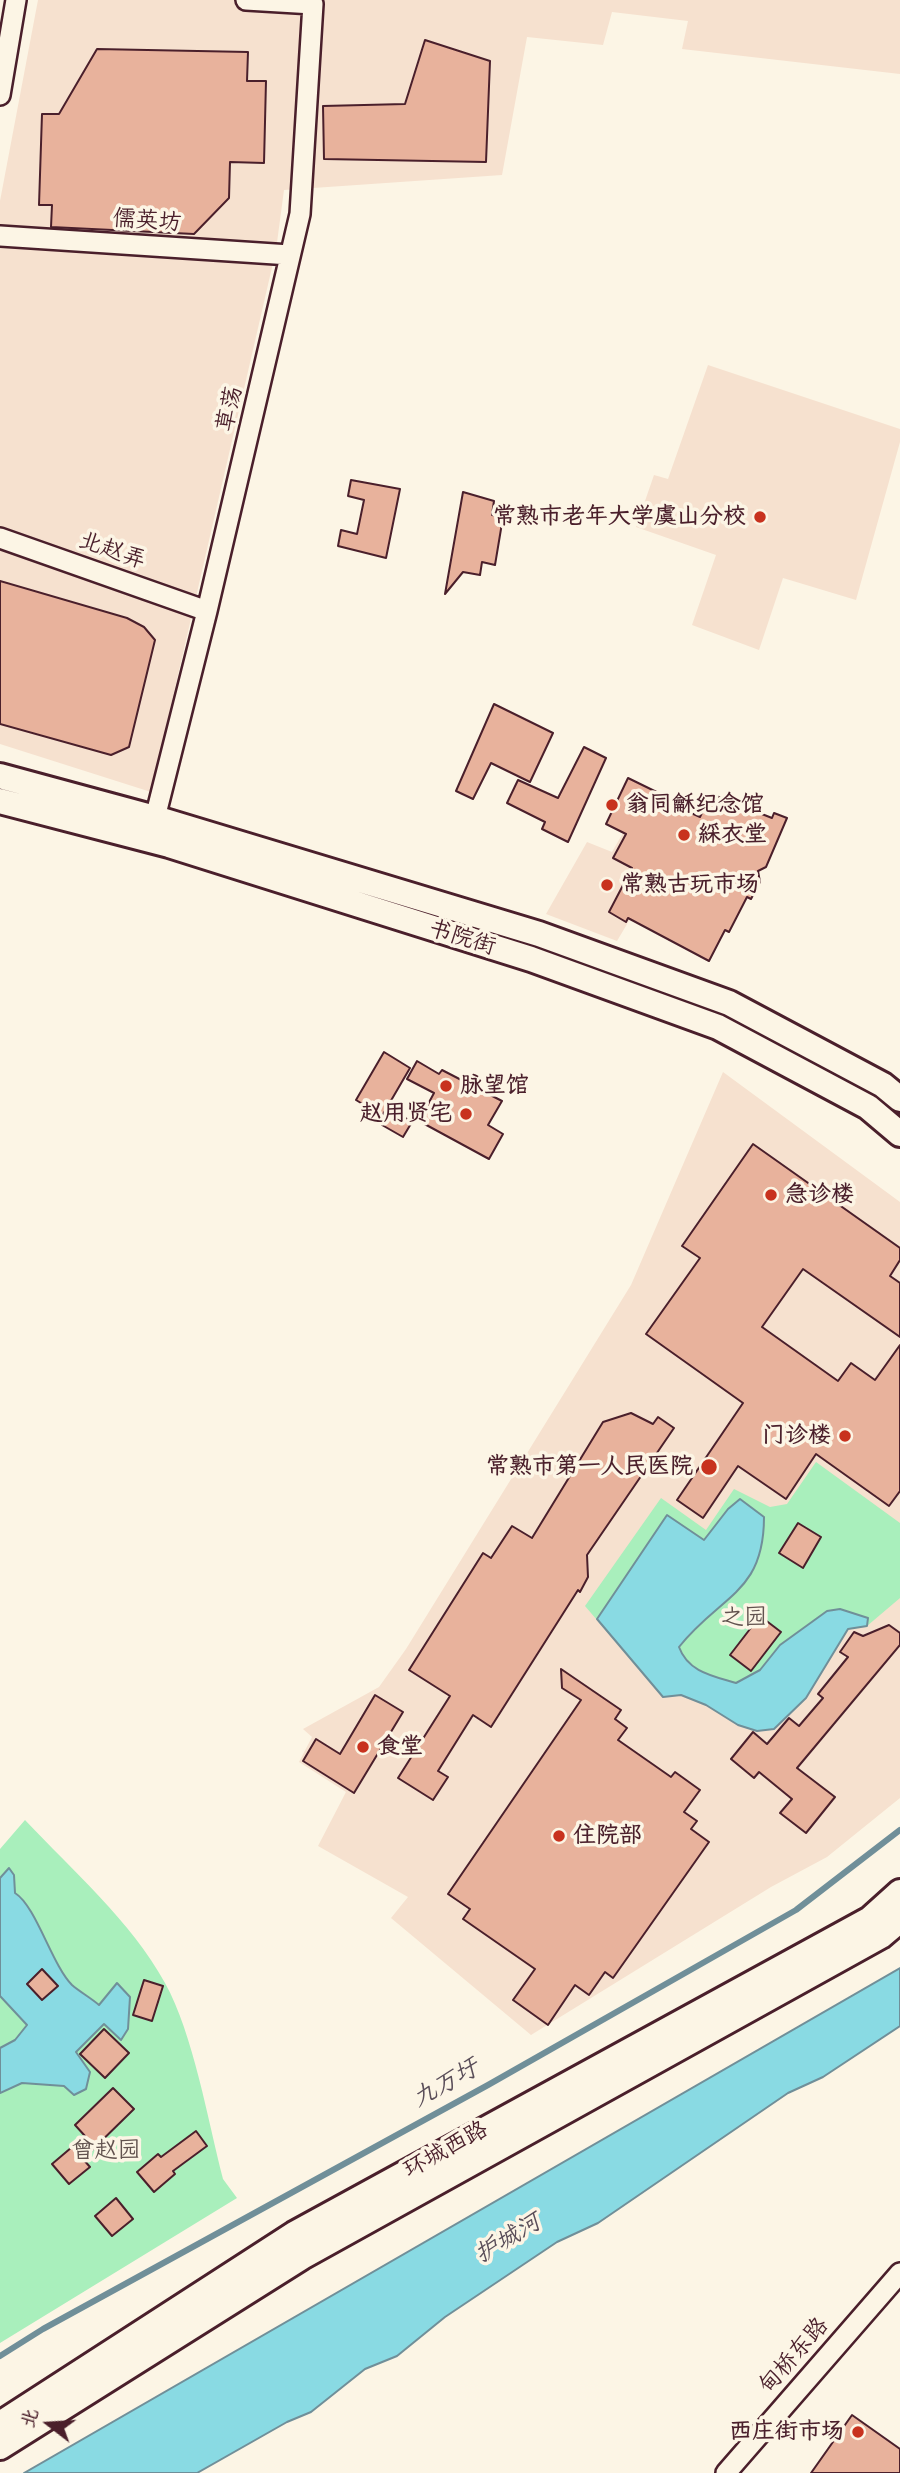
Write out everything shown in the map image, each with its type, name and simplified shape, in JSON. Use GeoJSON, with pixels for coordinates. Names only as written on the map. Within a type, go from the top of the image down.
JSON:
{"type":"FeatureCollection","features":[{"type":"Feature","properties":{"kind":"main road","name":"书院街"},"geometry":{"type":"LineString","coordinates":[[0,776],[155,818],[539,934],[729,1003],[883,1085],[900,1100]]}},
{"type":"Feature","properties":{"kind":"main road","name":"书院街"},"geometry":{"type":"LineString","coordinates":[[0,801],[169,845],[531,959],[718,1027],[868,1107],[900,1134]]}},
{"type":"Feature","properties":{"kind":"main road","name":"环城西路"},"geometry":{"type":"LineString","coordinates":[[0,2424],[294,2234],[870,1919],[900,1892]]}},
{"type":"Feature","properties":{"kind":"main road","name":"环城西路"},"geometry":{"type":"LineString","coordinates":[[0,2447],[302,2258],[881,1936],[900,1920]]}},
{"type":"Feature","properties":{"kind":"street"},"geometry":{"type":"LineString","coordinates":[[0,95],[16,0]]}},
{"type":"Feature","properties":{"kind":"street","name":"草荡"},"geometry":{"type":"LineString","coordinates":[[155,818],[207,611],[300,215],[313,4],[246,0]]}},
{"type":"Feature","properties":{"kind":"street","name":"儒英坊"},"geometry":{"type":"LineString","coordinates":[[0,236],[290,256]]}},
{"type":"Feature","properties":{"kind":"street","name":"北赵弄"},"geometry":{"type":"LineString","coordinates":[[0,538],[207,611]]}},
{"type":"Feature","properties":{"kind":"street","name":"甸桥东路"},"geometry":{"type":"LineString","coordinates":[[726,2473],[900,2273]]}},
{"type":"Feature","properties":{"kind":"shaded area"},"geometry":{"type":"Polygon","coordinates":[[[38,0],[900,0],[900,74],[682,49],[688,21],[612,12],[603,45],[527,37],[502,175],[284,190],[276,250],[151,792],[0,744],[0,201],[38,0]]]}},
{"type":"Feature","properties":{"kind":"shaded area","name":"常熟市老年大学虞山分校"},"geometry":{"type":"Polygon","coordinates":[[[708,365],[900,429],[900,442],[856,600],[783,578],[759,650],[692,625],[716,555],[636,527],[654,475],[668,479],[708,365]]]}},
{"type":"Feature","properties":{"kind":"shaded area","name":"常熟古玩市场"},"geometry":{"type":"Polygon","coordinates":[[[623,833],[668,855],[617,941],[546,914],[587,842],[612,852],[623,833]]]}},
{"type":"Feature","properties":{"kind":"shaded area","name":"常熟市第一人民医院"},"geometry":{"type":"Polygon","coordinates":[[[723,1072],[900,1202],[900,1798],[827,1857],[771,1887],[531,2035],[391,1918],[408,1897],[318,1846],[346,1792],[299,1762],[312,1737],[303,1729],[379,1687],[406,1649],[631,1285],[723,1072]]]}},
{"type":"Feature","properties":{"kind":"green space","name":"之园"},"geometry":{"type":"Polygon","coordinates":[[[816,1462],[900,1523],[900,1598],[867,1626],[848,1629],[806,1698],[774,1729],[757,1731],[738,1725],[706,1705],[681,1695],[663,1697],[585,1606],[661,1498],[706,1530],[734,1489],[770,1507],[787,1504],[816,1462]]]}},
{"type":"Feature","properties":{"kind":"green space","name":"曾赵园"},"geometry":{"type":"Polygon","coordinates":[[[25,1820],[118,1918],[136,1939],[165,1983],[192,2052],[223,2179],[237,2198],[0,2343],[0,1849],[25,1820]]]}},
{"type":"Feature","properties":{"kind":"water"},"geometry":{"type":"Polygon","coordinates":[[[740,1499],[764,1517],[762,1543],[756,1562],[737,1591],[679,1647],[688,1662],[702,1672],[736,1683],[760,1670],[780,1645],[827,1611],[840,1609],[868,1618],[867,1626],[848,1629],[806,1698],[774,1729],[757,1731],[738,1725],[706,1705],[681,1695],[663,1697],[597,1619],[667,1515],[704,1540],[728,1509],[740,1499]]]}},
{"type":"Feature","properties":{"kind":"water"},"geometry":{"type":"Polygon","coordinates":[[[9,1868],[14,1875],[15,1893],[30,1910],[72,1985],[99,2005],[117,1983],[130,1997],[128,2029],[121,2040],[104,2024],[76,2052],[90,2072],[86,2089],[74,2095],[64,2086],[22,2083],[0,2093],[0,2048],[15,2040],[27,2025],[0,1996],[0,1878],[9,1868]]]}},
{"type":"Feature","properties":{"kind":"water","name":"护城河"},"geometry":{"type":"Polygon","coordinates":[[[900,1968],[900,2026],[823,2077],[788,2093],[598,2223],[557,2242],[445,2317],[397,2356],[365,2369],[311,2412],[287,2422],[197,2473],[24,2473],[900,1968]]]}},
{"type":"Feature","properties":{"kind":"building"},"geometry":{"type":"Polygon","coordinates":[[[425,40],[490,61],[486,162],[324,159],[323,106],[405,104],[425,40]]]}},
{"type":"Feature","properties":{"kind":"building"},"geometry":{"type":"Polygon","coordinates":[[[97,49],[248,52],[247,81],[266,81],[264,163],[230,162],[229,198],[194,234],[51,227],[52,205],[39,205],[42,114],[59,114],[97,49]]]}},
{"type":"Feature","properties":{"kind":"building"},"geometry":{"type":"Polygon","coordinates":[[[351,480],[400,489],[386,558],[338,546],[341,530],[357,534],[364,500],[348,496],[351,480]]]}},
{"type":"Feature","properties":{"kind":"building"},"geometry":{"type":"Polygon","coordinates":[[[463,492],[494,501],[492,515],[503,517],[495,565],[482,562],[480,575],[463,572],[445,594],[463,492]]]}},
{"type":"Feature","properties":{"kind":"building"},"geometry":{"type":"Polygon","coordinates":[[[0,581],[127,618],[144,627],[155,640],[129,747],[111,755],[0,724],[0,581]]]}},
{"type":"Feature","properties":{"kind":"building"},"geometry":{"type":"Polygon","coordinates":[[[494,704],[553,733],[530,782],[491,763],[473,799],[456,791],[494,704]]]}},
{"type":"Feature","properties":{"kind":"building"},"geometry":{"type":"Polygon","coordinates":[[[584,747],[606,758],[568,842],[542,829],[545,822],[507,803],[518,780],[558,798],[584,747]]]}},
{"type":"Feature","properties":{"kind":"building"},"geometry":{"type":"Polygon","coordinates":[[[628,778],[673,800],[671,804],[700,817],[711,794],[772,818],[774,813],[787,818],[766,867],[758,871],[760,882],[751,899],[747,897],[729,932],[725,930],[709,961],[628,918],[626,922],[609,912],[632,868],[613,858],[626,834],[606,824],[628,778]]]}},
{"type":"Feature","properties":{"kind":"building"},"geometry":{"type":"Polygon","coordinates":[[[384,1052],[410,1068],[382,1116],[356,1100],[384,1052]]]}},
{"type":"Feature","properties":{"kind":"building"},"geometry":{"type":"Polygon","coordinates":[[[417,1061],[439,1074],[442,1070],[502,1101],[488,1125],[503,1134],[489,1159],[419,1121],[434,1093],[407,1079],[417,1061]]]}},
{"type":"Feature","properties":{"kind":"building"},"geometry":{"type":"Polygon","coordinates":[[[391,1109],[412,1122],[403,1137],[382,1125],[391,1109]]]}},
{"type":"Feature","properties":{"kind":"building"},"geometry":{"type":"Polygon","coordinates":[[[753,1144],[900,1248],[900,1260],[890,1276],[900,1283],[900,1337],[803,1269],[762,1327],[838,1381],[851,1363],[875,1380],[900,1345],[900,1491],[889,1506],[816,1454],[786,1499],[738,1466],[703,1518],[677,1500],[743,1403],[646,1334],[700,1258],[682,1246],[753,1144]]]}},
{"type":"Feature","properties":{"kind":"building"},"geometry":{"type":"Polygon","coordinates":[[[631,1413],[653,1424],[658,1417],[674,1428],[587,1555],[588,1577],[580,1592],[578,1590],[491,1727],[473,1715],[438,1771],[448,1777],[433,1800],[398,1778],[450,1696],[409,1670],[483,1553],[491,1558],[512,1526],[532,1538],[603,1422],[631,1413]]]}},
{"type":"Feature","properties":{"kind":"building"},"geometry":{"type":"Polygon","coordinates":[[[798,1523],[821,1537],[803,1568],[779,1553],[798,1523]]]}},
{"type":"Feature","properties":{"kind":"building"},"geometry":{"type":"Polygon","coordinates":[[[760,1616],[781,1632],[751,1671],[730,1655],[760,1616]]]}},
{"type":"Feature","properties":{"kind":"building"},"geometry":{"type":"Polygon","coordinates":[[[889,1625],[900,1633],[900,1645],[797,1768],[835,1797],[806,1833],[780,1813],[792,1799],[759,1772],[754,1778],[731,1759],[753,1732],[767,1744],[789,1718],[799,1726],[823,1698],[818,1694],[848,1657],[840,1652],[854,1632],[863,1636],[889,1625]]]}},
{"type":"Feature","properties":{"kind":"building","name":"住院部"},"geometry":{"type":"Polygon","coordinates":[[[561,1669],[621,1710],[615,1719],[627,1728],[618,1740],[671,1777],[675,1772],[700,1790],[684,1812],[697,1821],[691,1829],[709,1842],[613,1978],[605,1972],[589,1995],[575,1985],[548,2025],[513,2000],[535,1969],[463,1919],[470,1909],[448,1894],[581,1700],[562,1688],[561,1669]]]}},
{"type":"Feature","properties":{"kind":"building","name":"食堂"},"geometry":{"type":"Polygon","coordinates":[[[375,1695],[403,1712],[354,1793],[303,1761],[316,1739],[340,1754],[375,1695]]]}},
{"type":"Feature","properties":{"kind":"building"},"geometry":{"type":"Polygon","coordinates":[[[42,1969],[58,1986],[42,2000],[27,1984],[42,1969]]]}},
{"type":"Feature","properties":{"kind":"building"},"geometry":{"type":"Polygon","coordinates":[[[144,1980],[163,1986],[152,2021],[133,2015],[144,1980]]]}},
{"type":"Feature","properties":{"kind":"building"},"geometry":{"type":"Polygon","coordinates":[[[104,2029],[129,2053],[105,2078],[80,2054],[104,2029]]]}},
{"type":"Feature","properties":{"kind":"building"},"geometry":{"type":"Polygon","coordinates":[[[113,2088],[134,2109],[83,2159],[90,2167],[69,2184],[52,2164],[85,2136],[75,2125],[113,2088]]]}},
{"type":"Feature","properties":{"kind":"building"},"geometry":{"type":"Polygon","coordinates":[[[196,2131],[207,2146],[173,2171],[175,2174],[154,2192],[137,2172],[158,2154],[161,2157],[196,2131]]]}},
{"type":"Feature","properties":{"kind":"building"},"geometry":{"type":"Polygon","coordinates":[[[116,2198],[133,2219],[112,2236],[95,2216],[116,2198]]]}},
{"type":"Feature","properties":{"kind":"building","name":"西庄街市场"},"geometry":{"type":"Polygon","coordinates":[[[852,2415],[900,2449],[900,2473],[811,2473],[852,2415]]]}},
{"type":"Feature","properties":{"kind":"waterway","name":"九万圩"},"geometry":{"type":"LineString","coordinates":[[0,2356],[43,2329],[488,2085],[796,1910],[900,1830]]}},
{"type":"Feature","properties":{"kind":"place","name":"常熟市老年大学虞山分校"},"geometry":{"type":"Point","coordinates":[760,517]}},
{"type":"Feature","properties":{"kind":"place","name":"翁同龢纪念馆"},"geometry":{"type":"Point","coordinates":[612,805]}},
{"type":"Feature","properties":{"kind":"place","name":"綵衣堂"},"geometry":{"type":"Point","coordinates":[684,835]}},
{"type":"Feature","properties":{"kind":"place","name":"常熟古玩市场"},"geometry":{"type":"Point","coordinates":[607,885]}},
{"type":"Feature","properties":{"kind":"place","name":"脉望馆"},"geometry":{"type":"Point","coordinates":[446,1086]}},
{"type":"Feature","properties":{"kind":"place","name":"赵用贤宅"},"geometry":{"type":"Point","coordinates":[466,1114]}},
{"type":"Feature","properties":{"kind":"place","name":"急诊楼"},"geometry":{"type":"Point","coordinates":[771,1195]}},
{"type":"Feature","properties":{"kind":"place","name":"门诊楼"},"geometry":{"type":"Point","coordinates":[845,1436]}},
{"type":"Feature","properties":{"kind":"place","name":"常熟市第一人民医院"},"geometry":{"type":"Point","coordinates":[709,1467]}},
{"type":"Feature","properties":{"kind":"place","name":"食堂"},"geometry":{"type":"Point","coordinates":[363,1747]}},
{"type":"Feature","properties":{"kind":"place","name":"住院部"},"geometry":{"type":"Point","coordinates":[559,1836]}},
{"type":"Feature","properties":{"kind":"place","name":"西庄街市场"},"geometry":{"type":"Point","coordinates":[858,2432]}}]}
